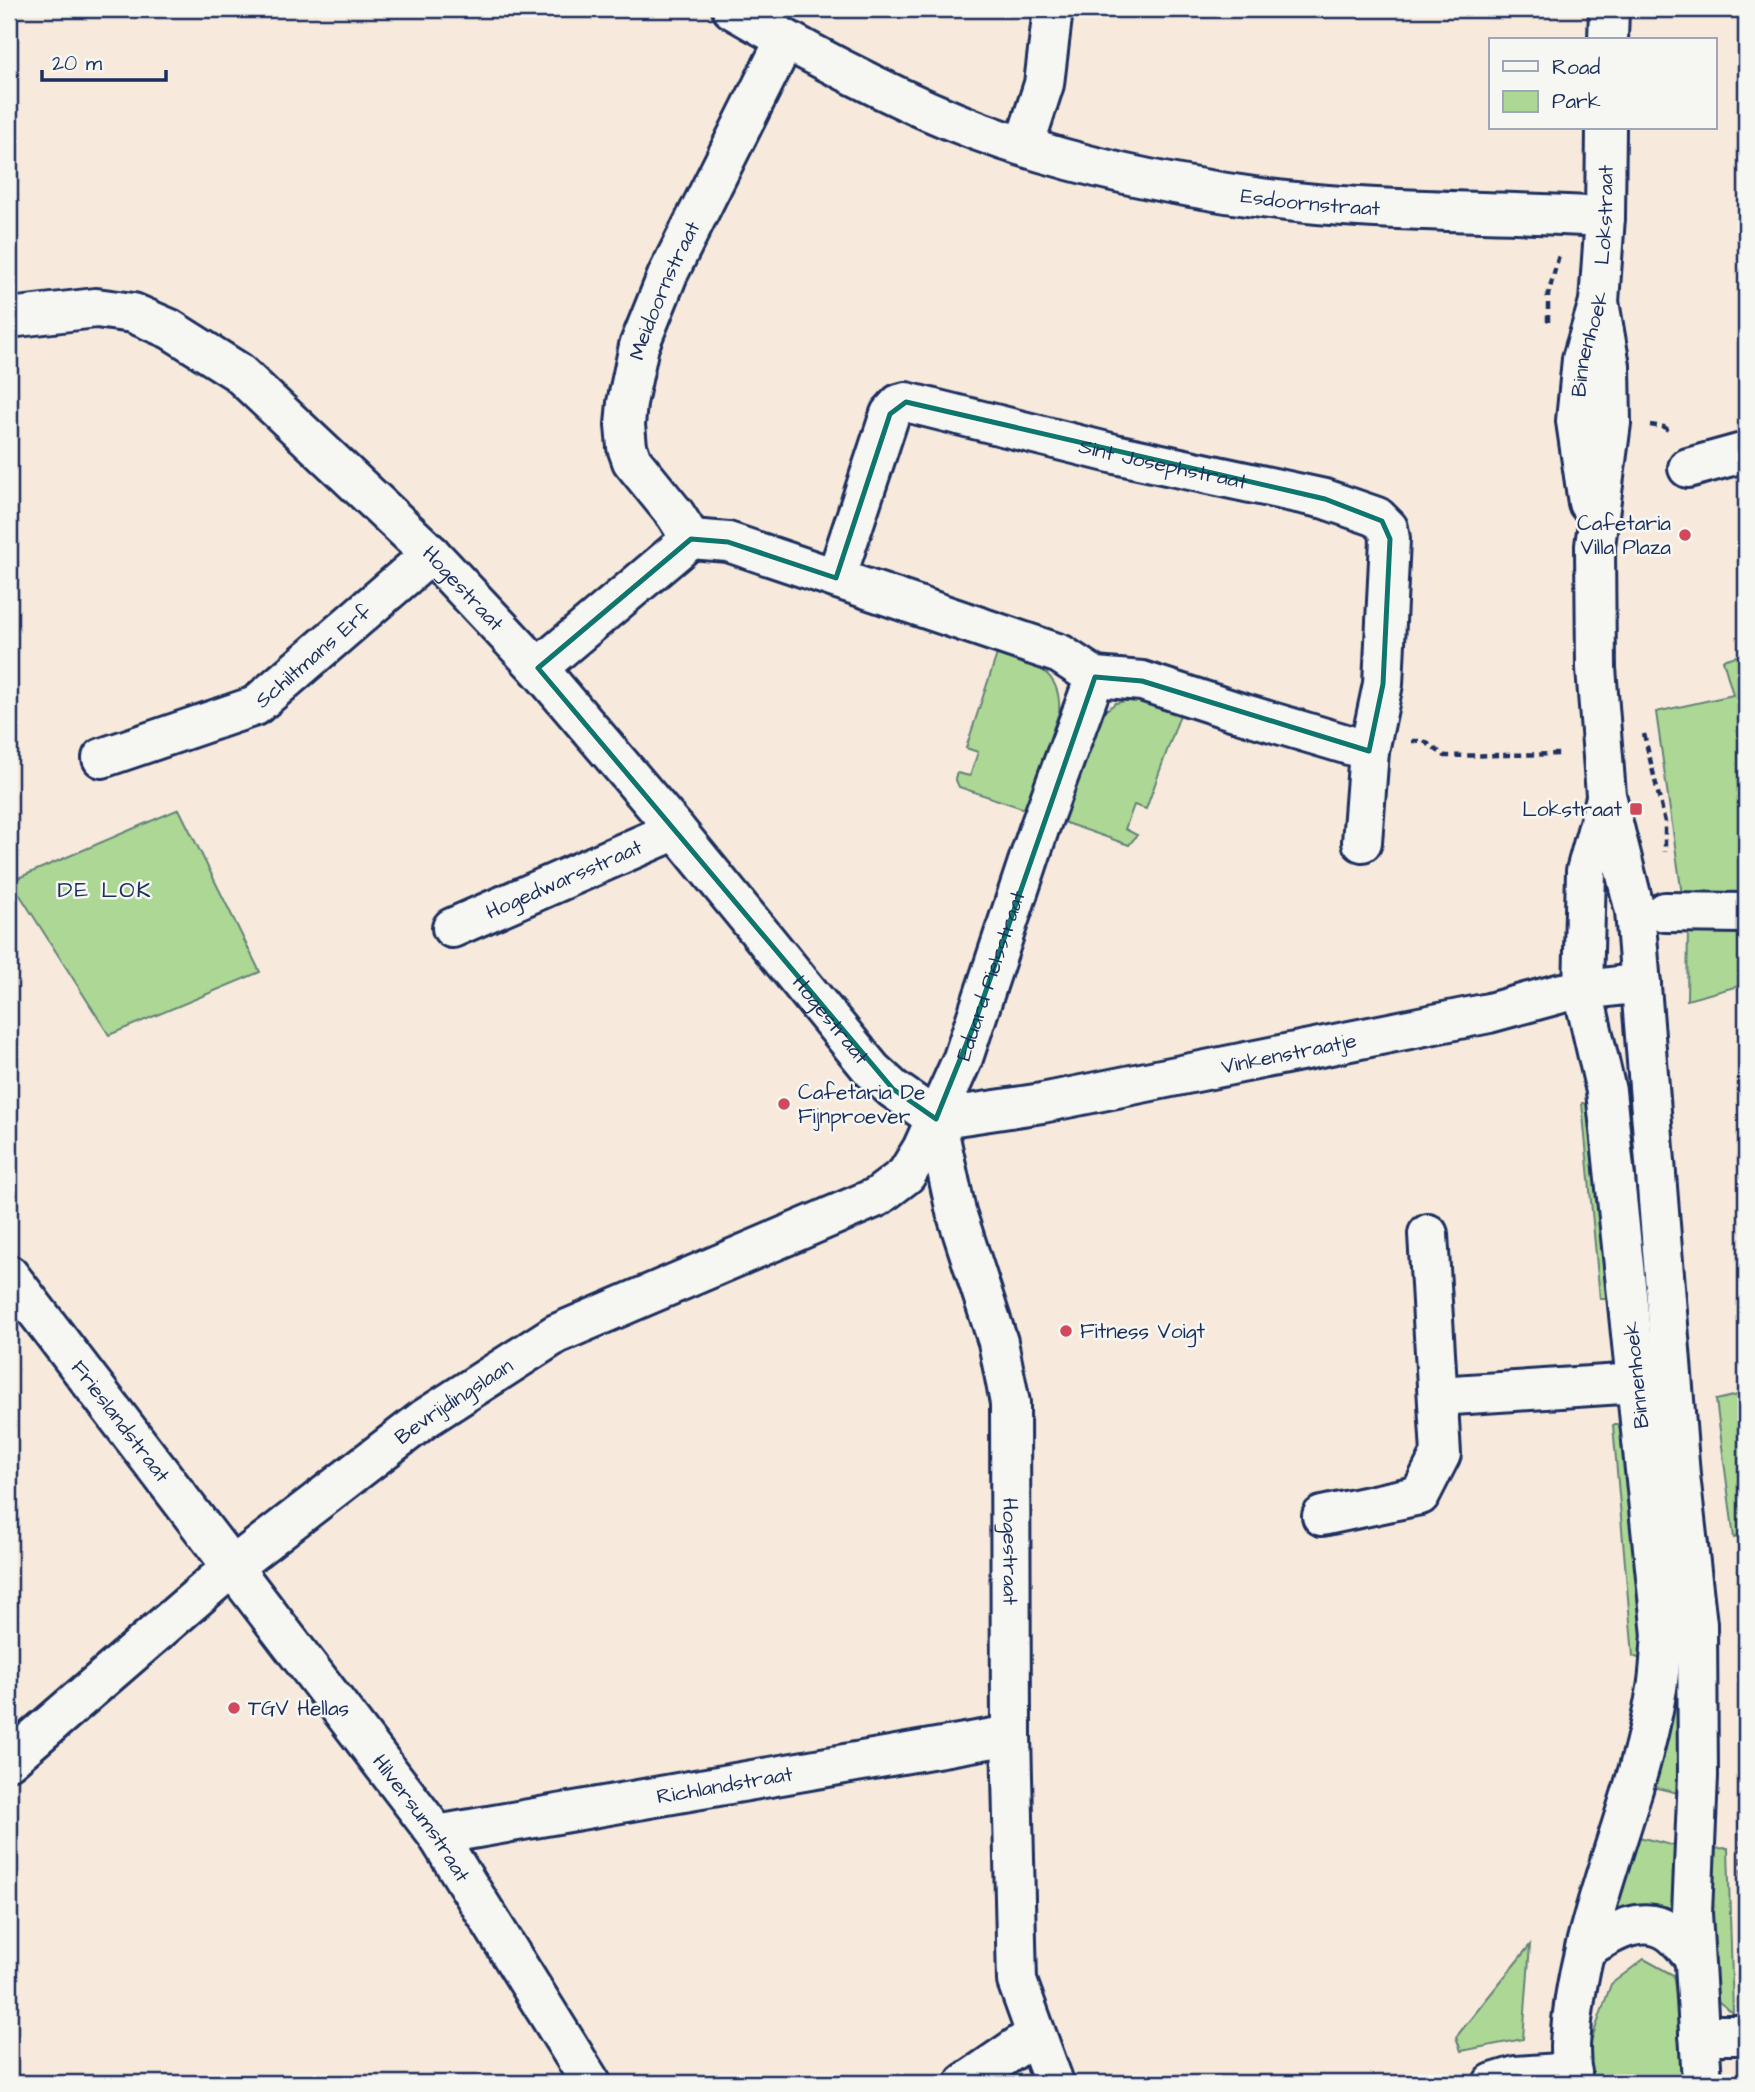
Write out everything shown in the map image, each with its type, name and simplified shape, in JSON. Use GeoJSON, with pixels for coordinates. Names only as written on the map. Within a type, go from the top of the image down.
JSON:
{"type":"FeatureCollection","features":[{"type":"Feature","properties":{"kind":"street","name":"Esdoornstraat"},"geometry":{"type":"LineString","coordinates":[[732,9],[785,40],[911,102],[978,131],[1142,178],[1262,198],[1347,205],[1605,216]]}},
{"type":"Feature","properties":{"kind":"street"},"geometry":{"type":"LineString","coordinates":[[1024,146],[1044,84],[1052,9]]}},
{"type":"Feature","properties":{"kind":"street"},"geometry":{"type":"LineString","coordinates":[[1608,38],[1609,9]]}},
{"type":"Feature","properties":{"kind":"street","name":"Meidoornstraat"},"geometry":{"type":"LineString","coordinates":[[691,539],[675,514],[632,461],[627,447],[625,425],[629,391],[639,346],[668,274],[785,40]]}},
{"type":"Feature","properties":{"kind":"street","name":"Lokstraat"},"geometry":{"type":"LineString","coordinates":[[1599,302],[1605,216],[1606,130]]}},
{"type":"Feature","properties":{"kind":"street","name":"Binnenhoek"},"geometry":{"type":"LineString","coordinates":[[1599,302],[1582,359],[1576,421],[1595,546],[1596,668],[1606,796],[1635,911],[1680,1475],[1697,1625],[1698,1776],[1692,1913],[1702,2083]]}},
{"type":"Feature","properties":{"kind":"street","name":"Hogestraat"},"geometry":{"type":"LineString","coordinates":[[9,318],[96,308],[133,313],[170,329],[239,372],[431,554],[538,668],[676,830],[873,1070],[893,1089],[936,1119],[956,1212],[998,1342],[1010,1403],[1017,1981],[1054,2083]]}},
{"type":"Feature","properties":{"kind":"street","name":"Sint Josephstraat"},"geometry":{"type":"LineString","coordinates":[[836,578],[890,414],[899,404],[906,402],[1115,454],[1280,488],[1377,517],[1388,528],[1390,539],[1383,684],[1369,751],[1362,842]]}},
{"type":"Feature","properties":{"kind":"street"},"geometry":{"type":"LineString","coordinates":[[1688,468],[1746,452]]}},
{"type":"Feature","properties":{"kind":"street"},"geometry":{"type":"LineString","coordinates":[[538,668],[691,539],[728,542],[1060,654],[1095,677],[1142,681],[1369,751]]}},
{"type":"Feature","properties":{"kind":"street","name":"Schiltmans Erf"},"geometry":{"type":"LineString","coordinates":[[102,758],[256,706],[431,554]]}},
{"type":"Feature","properties":{"kind":"street","name":"Eduard Pielsstraat"},"geometry":{"type":"LineString","coordinates":[[936,1119],[971,1036],[1039,829],[1095,677]]}},
{"type":"Feature","properties":{"kind":"street","name":"Binnenhoek"},"geometry":{"type":"LineString","coordinates":[[1563,2076],[1570,2048],[1574,2004],[1585,1949],[1648,1734],[1657,1692],[1662,1636],[1606,1091],[1583,990],[1586,871],[1606,796]]}},
{"type":"Feature","properties":{"kind":"street","name":"Hogedwarsstraat"},"geometry":{"type":"LineString","coordinates":[[452,928],[676,830]]}},
{"type":"Feature","properties":{"kind":"street"},"geometry":{"type":"LineString","coordinates":[[1665,912],[1746,913]]}},
{"type":"Feature","properties":{"kind":"street","name":"Vinkenstraatje"},"geometry":{"type":"LineString","coordinates":[[936,1119],[1055,1100],[1489,1013],[1562,993],[1641,983]]}},
{"type":"Feature","properties":{"kind":"street","name":"Bevrijdingslaan"},"geometry":{"type":"LineString","coordinates":[[9,1760],[232,1567],[424,1419],[556,1334],[877,1197],[906,1175],[936,1119]]}},
{"type":"Feature","properties":{"kind":"street"},"geometry":{"type":"LineString","coordinates":[[1322,1516],[1420,1495],[1441,1454],[1428,1234]]}},
{"type":"Feature","properties":{"kind":"street","name":"Frieslandstraat"},"geometry":{"type":"LineString","coordinates":[[9,1275],[232,1567]]}},
{"type":"Feature","properties":{"kind":"street"},"geometry":{"type":"LineString","coordinates":[[1438,1396],[1637,1383]]}},
{"type":"Feature","properties":{"kind":"street","name":"Hilversumstraat"},"geometry":{"type":"LineString","coordinates":[[232,1567],[437,1835],[591,2083]]}},
{"type":"Feature","properties":{"kind":"street","name":"Richlandstraat"},"geometry":{"type":"LineString","coordinates":[[437,1835],[1012,1735]]}},
{"type":"Feature","properties":{"kind":"street"},"geometry":{"type":"LineString","coordinates":[[1585,1949],[1608,1935],[1642,1924],[1669,1931],[1694,1958]]}},
{"type":"Feature","properties":{"kind":"street"},"geometry":{"type":"LineString","coordinates":[[965,2083],[1035,2035]]}},
{"type":"Feature","properties":{"kind":"street"},"geometry":{"type":"LineString","coordinates":[[1699,2035],[1746,2035]]}},
{"type":"Feature","properties":{"kind":"street"},"geometry":{"type":"LineString","coordinates":[[1493,2083],[1516,2076],[1563,2076]]}},
{"type":"Feature","properties":{"kind":"path"},"geometry":{"type":"LineString","coordinates":[[1369,751],[1395,741],[1424,741],[1445,756],[1571,754]]}},
{"type":"Feature","properties":{"kind":"highlighted area"},"geometry":{"type":"Polygon","coordinates":[[[906,402],[1325,499],[1382,521],[1390,539],[1383,684],[1369,751],[1142,681],[1095,677],[974,1025],[936,1119],[893,1089],[538,668],[691,539],[728,542],[836,578],[890,414],[906,402]]]}},
{"type":"Feature","properties":{"kind":"green space"},"geometry":{"type":"Polygon","coordinates":[[[998,651],[1042,670],[1050,677],[1059,697],[1059,712],[1025,809],[959,787],[955,778],[957,773],[970,776],[978,752],[966,748],[998,651]]]}},
{"type":"Feature","properties":{"kind":"green space"},"geometry":{"type":"Polygon","coordinates":[[[1746,653],[1746,897],[1682,895],[1656,712],[1733,695],[1723,660],[1746,653]]]}},
{"type":"Feature","properties":{"kind":"green space"},"geometry":{"type":"Polygon","coordinates":[[[1144,699],[1181,712],[1146,809],[1134,805],[1125,829],[1137,835],[1129,845],[1060,821],[1102,713],[1116,703],[1144,699]]]}},
{"type":"Feature","properties":{"kind":"green space"},"geometry":{"type":"Polygon","coordinates":[[[179,809],[260,972],[109,1035],[11,881],[179,809]]]}},
{"type":"Feature","properties":{"kind":"green space"},"geometry":{"type":"Polygon","coordinates":[[[1688,926],[1746,926],[1746,984],[1687,1000],[1688,926]]]}},
{"type":"Feature","properties":{"kind":"green space"},"geometry":{"type":"Polygon","coordinates":[[[1582,1103],[1594,1104],[1615,1299],[1600,1299],[1582,1103]]]}},
{"type":"Feature","properties":{"kind":"green space"},"geometry":{"type":"Polygon","coordinates":[[[1746,1393],[1746,1533],[1734,1538],[1716,1400],[1746,1393]]]}},
{"type":"Feature","properties":{"kind":"green space"},"geometry":{"type":"Polygon","coordinates":[[[1629,1422],[1648,1611],[1643,1660],[1633,1656],[1613,1425],[1629,1422]]]}},
{"type":"Feature","properties":{"kind":"green space"},"geometry":{"type":"Polygon","coordinates":[[[1671,1627],[1683,1665],[1678,1793],[1644,1785],[1671,1627]]]}},
{"type":"Feature","properties":{"kind":"green space"},"geometry":{"type":"Polygon","coordinates":[[[1631,1835],[1679,1847],[1678,1915],[1646,1906],[1613,1910],[1631,1835]]]}},
{"type":"Feature","properties":{"kind":"green space"},"geometry":{"type":"Polygon","coordinates":[[[1728,1848],[1733,2013],[1710,1995],[1705,1849],[1728,1848]]]}},
{"type":"Feature","properties":{"kind":"green space"},"geometry":{"type":"Polygon","coordinates":[[[1530,1945],[1523,2039],[1461,2051],[1456,2037],[1530,1945]]]}},
{"type":"Feature","properties":{"kind":"green space"},"geometry":{"type":"Polygon","coordinates":[[[1644,1959],[1673,1975],[1682,2031],[1683,2083],[1590,2083],[1590,2044],[1611,1984],[1644,1959]]]}},
{"type":"Feature","properties":{"kind":"place","name":"Cafetaria Villa Plaza"},"geometry":{"type":"Point","coordinates":[1685,535]}},
{"type":"Feature","properties":{"kind":"place","name":"Lokstraat"},"geometry":{"type":"Point","coordinates":[1636,809]}},
{"type":"Feature","properties":{"kind":"place","name":"Cafetaria De Fijnproever"},"geometry":{"type":"Point","coordinates":[784,1104]}},
{"type":"Feature","properties":{"kind":"place","name":"Fitness Voigt"},"geometry":{"type":"Point","coordinates":[1066,1331]}},
{"type":"Feature","properties":{"kind":"place","name":"TGV Hellas"},"geometry":{"type":"Point","coordinates":[234,1708]}},
{"type":"Feature","properties":{"kind":"district","name":"DE LOK"},"geometry":{"type":"Point","coordinates":[105,889]}}]}
